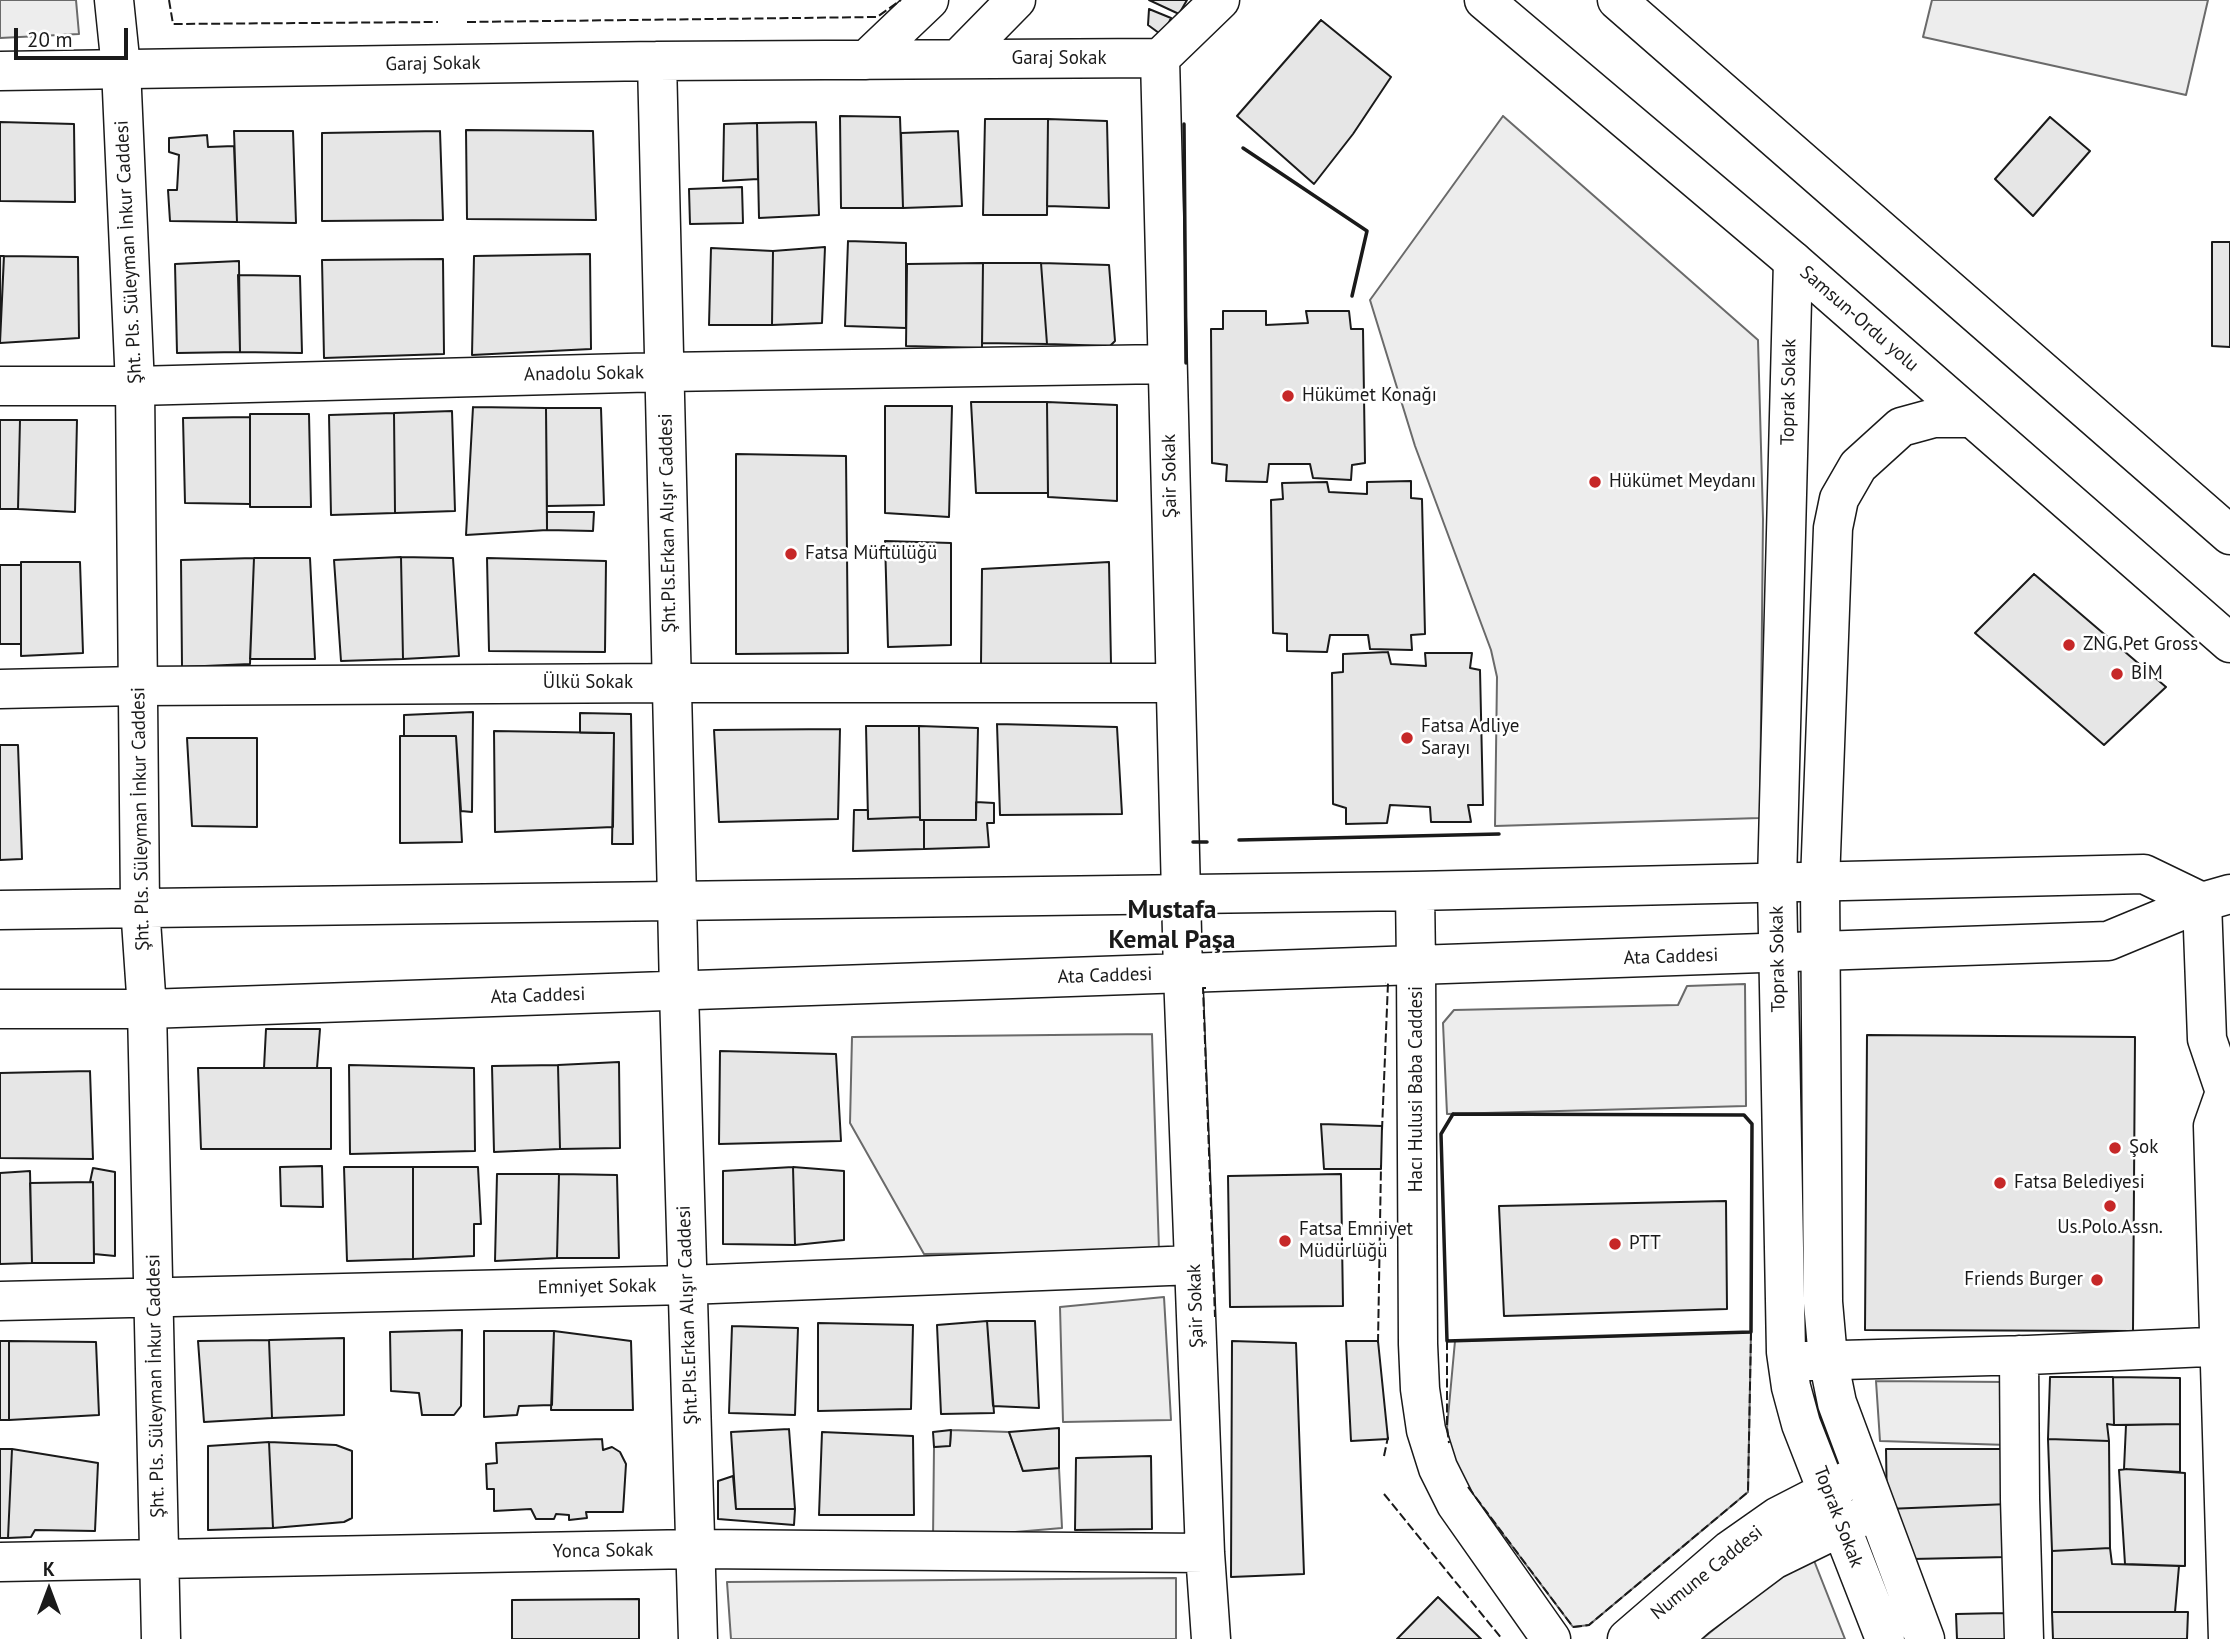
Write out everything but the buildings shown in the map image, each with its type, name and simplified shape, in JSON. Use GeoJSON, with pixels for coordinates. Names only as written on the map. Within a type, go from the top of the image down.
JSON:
{"type":"FeatureCollection","features":[{"type":"Feature","properties":{"kind":"main road","name":"Şht. Pls. Süleyman İnkur Caddesi"},"geometry":{"type":"LineString","coordinates":[[114,0],[121,68],[135,386],[141,906],[147,1009],[161,1639]]}},
{"type":"Feature","properties":{"kind":"main road"},"geometry":{"type":"LineString","coordinates":[[866,60],[929,0]]}},
{"type":"Feature","properties":{"kind":"main road"},"geometry":{"type":"LineString","coordinates":[[958,60],[1016,0]]}},
{"type":"Feature","properties":{"kind":"main road"},"geometry":{"type":"LineString","coordinates":[[1160,58],[1220,0]]}},
{"type":"Feature","properties":{"kind":"main road","name":"Samsun-Ordu yolu"},"geometry":{"type":"LineString","coordinates":[[1483,0],[1793,261],[2230,643]]}},
{"type":"Feature","properties":{"kind":"main road"},"geometry":{"type":"LineString","coordinates":[[1617,0],[2230,535]]}},
{"type":"Feature","properties":{"kind":"main road","name":"Garaj Sokak"},"geometry":{"type":"LineString","coordinates":[[0,71],[657,61],[1160,58]]}},
{"type":"Feature","properties":{"kind":"main road","name":"Şair Sokak"},"geometry":{"type":"LineString","coordinates":[[1160,58],[1183,973],[1205,1553],[1211,1639]]}},
{"type":"Feature","properties":{"kind":"main road","name":"Şht.Pls.Erkan Alışır Caddesi"},"geometry":{"type":"LineString","coordinates":[[657,61],[679,991],[698,1639]]}},
{"type":"Feature","properties":{"kind":"main road","name":"Toprak Sokak"},"geometry":{"type":"LineString","coordinates":[[1793,261],[1777,883],[1788,1362],[1791,1387],[1801,1423],[1885,1639]]}},
{"type":"Feature","properties":{"kind":"main road","name":"Anadolu Sokak"},"geometry":{"type":"LineString","coordinates":[[0,386],[135,386],[664,372],[1167,364]]}},
{"type":"Feature","properties":{"kind":"main road","name":"Toprak Sokak"},"geometry":{"type":"LineString","coordinates":[[1925,1639],[1837,1403],[1828,1359],[1823,1302],[1819,951],[1833,528],[1839,499],[1858,466],[1900,427],[1934,418],[1972,418]]}},
{"type":"Feature","properties":{"kind":"main road","name":"Ülkü Sokak"},"geometry":{"type":"LineString","coordinates":[[0,689],[672,683],[1175,683]]}},
{"type":"Feature","properties":{"kind":"main road"},"geometry":{"type":"LineString","coordinates":[[0,910],[141,906],[1415,891],[2144,874],[2216,898],[2207,1039],[2228,1094],[2213,1126],[2224,1346],[2228,1639]]}},
{"type":"Feature","properties":{"kind":"main road","name":"Hacı Hulusi Baba Caddesi"},"geometry":{"type":"LineString","coordinates":[[1415,891],[1418,1344],[1420,1389],[1426,1430],[1438,1468],[1456,1504],[1550,1639]]}},
{"type":"Feature","properties":{"kind":"main road","name":"Ata Caddesi"},"geometry":{"type":"LineString","coordinates":[[0,1009],[147,1009],[2108,941],[2216,898]]}},
{"type":"Feature","properties":{"kind":"main road","name":"Emniyet Sokak"},"geometry":{"type":"LineString","coordinates":[[0,1301],[687,1285],[1194,1265]]}},
{"type":"Feature","properties":{"kind":"main road"},"geometry":{"type":"LineString","coordinates":[[1788,1362],[2224,1346]]}},
{"type":"Feature","properties":{"kind":"main road"},"geometry":{"type":"LineString","coordinates":[[2019,1355],[2024,1639]]}},
{"type":"Feature","properties":{"kind":"main road","name":"Numune Caddesi"},"geometry":{"type":"LineString","coordinates":[[1627,1639],[1730,1550],[1777,1517],[1863,1473]]}},
{"type":"Feature","properties":{"kind":"main road","name":"Numune Caddesi"},"geometry":{"type":"LineString","coordinates":[[1672,1639],[1696,1617],[1773,1560],[1877,1509]]}},
{"type":"Feature","properties":{"kind":"main road","name":"Yonca Sokak"},"geometry":{"type":"LineString","coordinates":[[0,1562],[695,1549],[1205,1553]]}},
{"type":"Feature","properties":{"kind":"shaded area"},"geometry":{"type":"Polygon","coordinates":[[[0,0],[76,0],[79,34],[0,38],[0,0]]]}},
{"type":"Feature","properties":{"kind":"shaded area"},"geometry":{"type":"Polygon","coordinates":[[[1932,0],[2208,0],[2186,95],[1923,37],[1932,0]]]}},
{"type":"Feature","properties":{"kind":"shaded area","name":"Hükümet Meydanı"},"geometry":{"type":"Polygon","coordinates":[[[1503,116],[1758,340],[1763,519],[1760,818],[1495,826],[1497,677],[1491,650],[1415,446],[1370,300],[1503,116]]]}},
{"type":"Feature","properties":{"kind":"shaded area"},"geometry":{"type":"Polygon","coordinates":[[[1745,984],[1746,1106],[1447,1114],[1443,1023],[1454,1010],[1678,1005],[1687,986],[1745,984]]]}},
{"type":"Feature","properties":{"kind":"shaded area"},"geometry":{"type":"Polygon","coordinates":[[[1152,1034],[1159,1251],[924,1254],[850,1123],[852,1037],[1152,1034]]]}},
{"type":"Feature","properties":{"kind":"shaded area"},"geometry":{"type":"Polygon","coordinates":[[[1164,1297],[1171,1420],[1063,1422],[1060,1307],[1164,1297]]]}},
{"type":"Feature","properties":{"kind":"shaded area"},"geometry":{"type":"Polygon","coordinates":[[[1751,1332],[1748,1492],[1589,1625],[1573,1627],[1469,1489],[1452,1462],[1447,1428],[1455,1341],[1751,1332]]]}},
{"type":"Feature","properties":{"kind":"shaded area"},"geometry":{"type":"Polygon","coordinates":[[[1876,1381],[2007,1382],[2008,1445],[1880,1441],[1876,1381]]]}},
{"type":"Feature","properties":{"kind":"shaded area"},"geometry":{"type":"Polygon","coordinates":[[[951,1430],[1009,1432],[1023,1471],[1059,1468],[1062,1528],[933,1539],[934,1447],[950,1445],[951,1430]]]}},
{"type":"Feature","properties":{"kind":"shaded area"},"geometry":{"type":"Polygon","coordinates":[[[1813,1558],[1845,1639],[1702,1639],[1791,1567],[1813,1558]]]}},
{"type":"Feature","properties":{"kind":"shaded area"},"geometry":{"type":"Polygon","coordinates":[[[1176,1578],[1176,1639],[731,1639],[727,1582],[1176,1578]]]}},
{"type":"Feature","properties":{"kind":"fence"},"geometry":{"type":"LineString","coordinates":[[169,0],[173,24],[438,22]]}},
{"type":"Feature","properties":{"kind":"fence"},"geometry":{"type":"LineString","coordinates":[[467,22],[877,17],[901,0]]}},
{"type":"Feature","properties":{"kind":"fence"},"geometry":{"type":"LineString","coordinates":[[1382,1130],[1388,983],[1385,983]]}},
{"type":"Feature","properties":{"kind":"fence"},"geometry":{"type":"LineString","coordinates":[[1206,988],[1203,988],[1215,1317]]}},
{"type":"Feature","properties":{"kind":"fence"},"geometry":{"type":"LineString","coordinates":[[1378,1343],[1381,1165]]}},
{"type":"Feature","properties":{"kind":"fence"},"geometry":{"type":"LineString","coordinates":[[1468,1487],[1573,1627],[1589,1625],[1748,1492],[1751,1332]]}},
{"type":"Feature","properties":{"kind":"fence"},"geometry":{"type":"LineString","coordinates":[[1447,1341],[1449,1443]]}},
{"type":"Feature","properties":{"kind":"fence"},"geometry":{"type":"LineString","coordinates":[[1384,1456],[1388,1437]]}},
{"type":"Feature","properties":{"kind":"fence"},"geometry":{"type":"LineString","coordinates":[[1384,1494],[1502,1639]]}},
{"type":"Feature","properties":{"kind":"wall"},"geometry":{"type":"LineString","coordinates":[[1184,124],[1186,363]]}},
{"type":"Feature","properties":{"kind":"wall"},"geometry":{"type":"LineString","coordinates":[[1243,148],[1367,231],[1352,296]]}},
{"type":"Feature","properties":{"kind":"wall"},"geometry":{"type":"LineString","coordinates":[[1239,840],[1499,834]]}},
{"type":"Feature","properties":{"kind":"wall"},"geometry":{"type":"LineString","coordinates":[[1193,842],[1207,842]]}},
{"type":"Feature","properties":{"kind":"wall"},"geometry":{"type":"LineString","coordinates":[[1453,1114],[1744,1115],[1752,1124],[1751,1332],[1447,1341],[1441,1134],[1453,1114]]}},
{"type":"Feature","properties":{"kind":"place","name":"Hükümet Konağı"},"geometry":{"type":"Point","coordinates":[1288,396]}},
{"type":"Feature","properties":{"kind":"place","name":"Hükümet Meydanı"},"geometry":{"type":"Point","coordinates":[1595,482]}},
{"type":"Feature","properties":{"kind":"place","name":"Fatsa Müftülüğü"},"geometry":{"type":"Point","coordinates":[791,554]}},
{"type":"Feature","properties":{"kind":"place","name":"ZNG Pet Gross"},"geometry":{"type":"Point","coordinates":[2069,645]}},
{"type":"Feature","properties":{"kind":"place","name":"BİM"},"geometry":{"type":"Point","coordinates":[2117,674]}},
{"type":"Feature","properties":{"kind":"place","name":"Fatsa Adliye Sarayı"},"geometry":{"type":"Point","coordinates":[1407,738]}},
{"type":"Feature","properties":{"kind":"place","name":"Şok"},"geometry":{"type":"Point","coordinates":[2115,1148]}},
{"type":"Feature","properties":{"kind":"place","name":"Fatsa Belediyesi"},"geometry":{"type":"Point","coordinates":[2000,1183]}},
{"type":"Feature","properties":{"kind":"place","name":"Us.Polo.Assn."},"geometry":{"type":"Point","coordinates":[2110,1206]}},
{"type":"Feature","properties":{"kind":"place","name":"Fatsa Emniyet Müdürlüğü"},"geometry":{"type":"Point","coordinates":[1285,1241]}},
{"type":"Feature","properties":{"kind":"place","name":"PTT"},"geometry":{"type":"Point","coordinates":[1615,1244]}},
{"type":"Feature","properties":{"kind":"place","name":"Friends Burger"},"geometry":{"type":"Point","coordinates":[2097,1280]}},
{"type":"Feature","properties":{"kind":"district","name":"Mustafa Kemal Paşa"},"geometry":{"type":"Point","coordinates":[1172,926]}}]}
